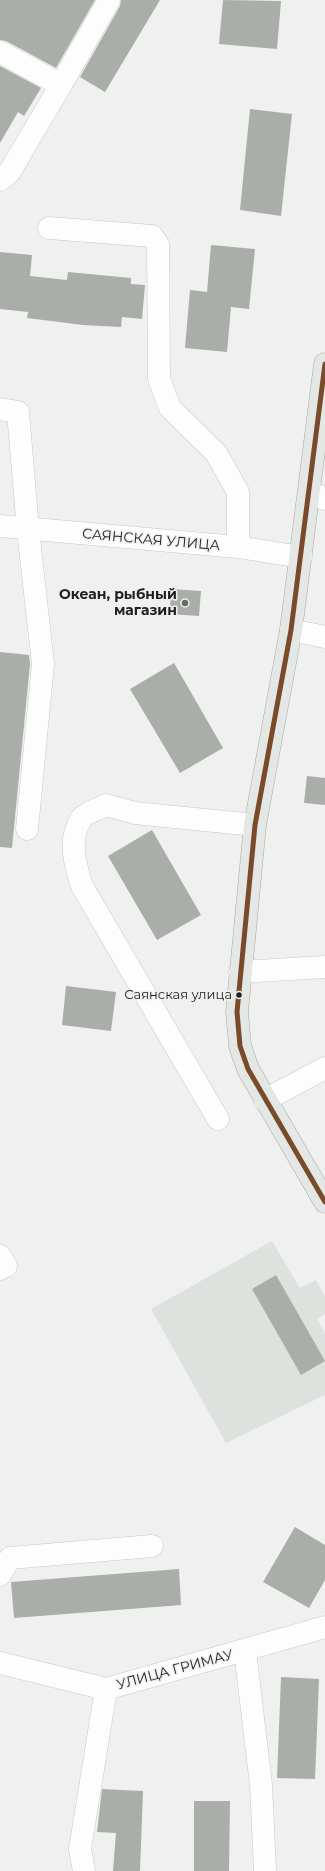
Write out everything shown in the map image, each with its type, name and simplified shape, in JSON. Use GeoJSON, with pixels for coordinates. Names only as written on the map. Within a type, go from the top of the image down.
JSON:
{"type":"FeatureCollection","features":[{"type":"Feature","properties":{"kind":"main road"},"geometry":{"type":"LineString","coordinates":[[325,364],[317,495],[301,557],[291,630],[255,825],[237,1012],[240,1046],[248,1069],[325,1202]]}},
{"type":"Feature","properties":{"kind":"street"},"geometry":{"type":"LineString","coordinates":[[0,180],[9,173],[62,85],[110,0]]}},
{"type":"Feature","properties":{"kind":"street"},"geometry":{"type":"LineString","coordinates":[[0,52],[62,85]]}},
{"type":"Feature","properties":{"kind":"street"},"geometry":{"type":"LineString","coordinates":[[49,228],[152,236],[158,244],[159,379],[170,408],[216,453],[238,492],[238,547]]}},
{"type":"Feature","properties":{"kind":"street"},"geometry":{"type":"LineString","coordinates":[[0,409],[18,412],[28,530],[43,664],[27,829]]}},
{"type":"Feature","properties":{"kind":"street","name":"САЯНСКАЯ УЛИЦА"},"geometry":{"type":"LineString","coordinates":[[0,526],[28,530],[238,547],[301,557]]}},
{"type":"Feature","properties":{"kind":"street"},"geometry":{"type":"LineString","coordinates":[[291,630],[325,636]]}},
{"type":"Feature","properties":{"kind":"street"},"geometry":{"type":"LineString","coordinates":[[218,1119],[82,886],[75,863],[74,836],[82,818],[106,805],[135,813],[255,825]]}},
{"type":"Feature","properties":{"kind":"street"},"geometry":{"type":"LineString","coordinates":[[240,972],[325,966]]}},
{"type":"Feature","properties":{"kind":"street"},"geometry":{"type":"LineString","coordinates":[[265,1100],[325,1068]]}},
{"type":"Feature","properties":{"kind":"street"},"geometry":{"type":"LineString","coordinates":[[0,1256],[6,1266],[0,1269]]}},
{"type":"Feature","properties":{"kind":"street"},"geometry":{"type":"LineString","coordinates":[[0,1575],[10,1558],[152,1546]]}},
{"type":"Feature","properties":{"kind":"street","name":"УЛИЦА ГРИМАУ"},"geometry":{"type":"LineString","coordinates":[[0,1663],[106,1689],[245,1651],[325,1627]]}},
{"type":"Feature","properties":{"kind":"street"},"geometry":{"type":"LineString","coordinates":[[245,1651],[262,1785],[265,1871]]}},
{"type":"Feature","properties":{"kind":"street"},"geometry":{"type":"LineString","coordinates":[[84,1871],[80,1849],[106,1689]]}},
{"type":"Feature","properties":{"kind":"shaded area"},"geometry":{"type":"Polygon","coordinates":[[[272,1241],[300,1288],[316,1280],[325,1297],[325,1314],[317,1319],[325,1333],[325,1395],[226,1443],[151,1309],[272,1241]]]}},
{"type":"Feature","properties":{"kind":"building"},"geometry":{"type":"Polygon","coordinates":[[[0,0],[95,0],[56,68],[6,41],[0,40],[0,0]]]}},
{"type":"Feature","properties":{"kind":"building"},"geometry":{"type":"Polygon","coordinates":[[[121,0],[160,0],[105,92],[80,77],[120,6],[121,0]]]}},
{"type":"Feature","properties":{"kind":"building"},"geometry":{"type":"Polygon","coordinates":[[[223,0],[281,1],[277,49],[219,44],[223,0]]]}},
{"type":"Feature","properties":{"kind":"building"},"geometry":{"type":"Polygon","coordinates":[[[0,66],[41,88],[24,116],[18,112],[0,143],[0,66]]]}},
{"type":"Feature","properties":{"kind":"building"},"geometry":{"type":"Polygon","coordinates":[[[250,109],[292,114],[281,216],[240,210],[250,109]]]}},
{"type":"Feature","properties":{"kind":"building"},"geometry":{"type":"Polygon","coordinates":[[[211,245],[255,249],[249,309],[231,307],[227,352],[185,348],[190,290],[207,292],[211,245]]]}},
{"type":"Feature","properties":{"kind":"building"},"geometry":{"type":"Polygon","coordinates":[[[0,252],[32,255],[30,276],[67,280],[68,272],[131,278],[131,284],[145,285],[142,319],[122,317],[121,327],[83,325],[27,318],[28,312],[0,309],[0,252]]]}},
{"type":"Feature","properties":{"kind":"building","name":"Океан, рыбный магазин"},"geometry":{"type":"Polygon","coordinates":[[[172,589],[201,591],[199,616],[169,614],[172,589]]]}},
{"type":"Feature","properties":{"kind":"building"},"geometry":{"type":"Polygon","coordinates":[[[0,652],[29,655],[30,664],[12,848],[0,847],[0,652]]]}},
{"type":"Feature","properties":{"kind":"building"},"geometry":{"type":"Polygon","coordinates":[[[174,663],[223,748],[180,773],[130,689],[174,663]]]}},
{"type":"Feature","properties":{"kind":"building"},"geometry":{"type":"Polygon","coordinates":[[[307,776],[325,778],[325,805],[304,803],[307,776]]]}},
{"type":"Feature","properties":{"kind":"building"},"geometry":{"type":"Polygon","coordinates":[[[152,830],[201,915],[157,940],[108,856],[152,830]]]}},
{"type":"Feature","properties":{"kind":"building"},"geometry":{"type":"Polygon","coordinates":[[[66,986],[116,992],[111,1031],[62,1025],[66,986]]]}},
{"type":"Feature","properties":{"kind":"building"},"geometry":{"type":"Polygon","coordinates":[[[276,1275],[325,1361],[301,1375],[252,1289],[276,1275]]]}},
{"type":"Feature","properties":{"kind":"building"},"geometry":{"type":"Polygon","coordinates":[[[295,1527],[325,1545],[325,1580],[309,1608],[263,1582],[295,1527]]]}},
{"type":"Feature","properties":{"kind":"building"},"geometry":{"type":"Polygon","coordinates":[[[179,1569],[181,1605],[14,1618],[11,1582],[179,1569]]]}},
{"type":"Feature","properties":{"kind":"building"},"geometry":{"type":"Polygon","coordinates":[[[281,1677],[319,1679],[315,1779],[277,1778],[281,1677]]]}},
{"type":"Feature","properties":{"kind":"building"},"geometry":{"type":"Polygon","coordinates":[[[102,1789],[143,1791],[140,1871],[113,1871],[116,1833],[97,1832],[102,1789]]]}},
{"type":"Feature","properties":{"kind":"building"},"geometry":{"type":"Polygon","coordinates":[[[194,1801],[230,1801],[229,1871],[194,1871],[194,1801]]]}},
{"type":"Feature","properties":{"kind":"transit line"},"geometry":{"type":"LineString","coordinates":[[325,364],[291,630],[255,825],[237,1012],[240,1046],[248,1069],[325,1202]]}},
{"type":"Feature","properties":{"kind":"place","name":"Океан, рыбный магазин"},"geometry":{"type":"Point","coordinates":[185,603]}},
{"type":"Feature","properties":{"kind":"place","name":"Саянская улица"},"geometry":{"type":"Point","coordinates":[239,995]}}]}
